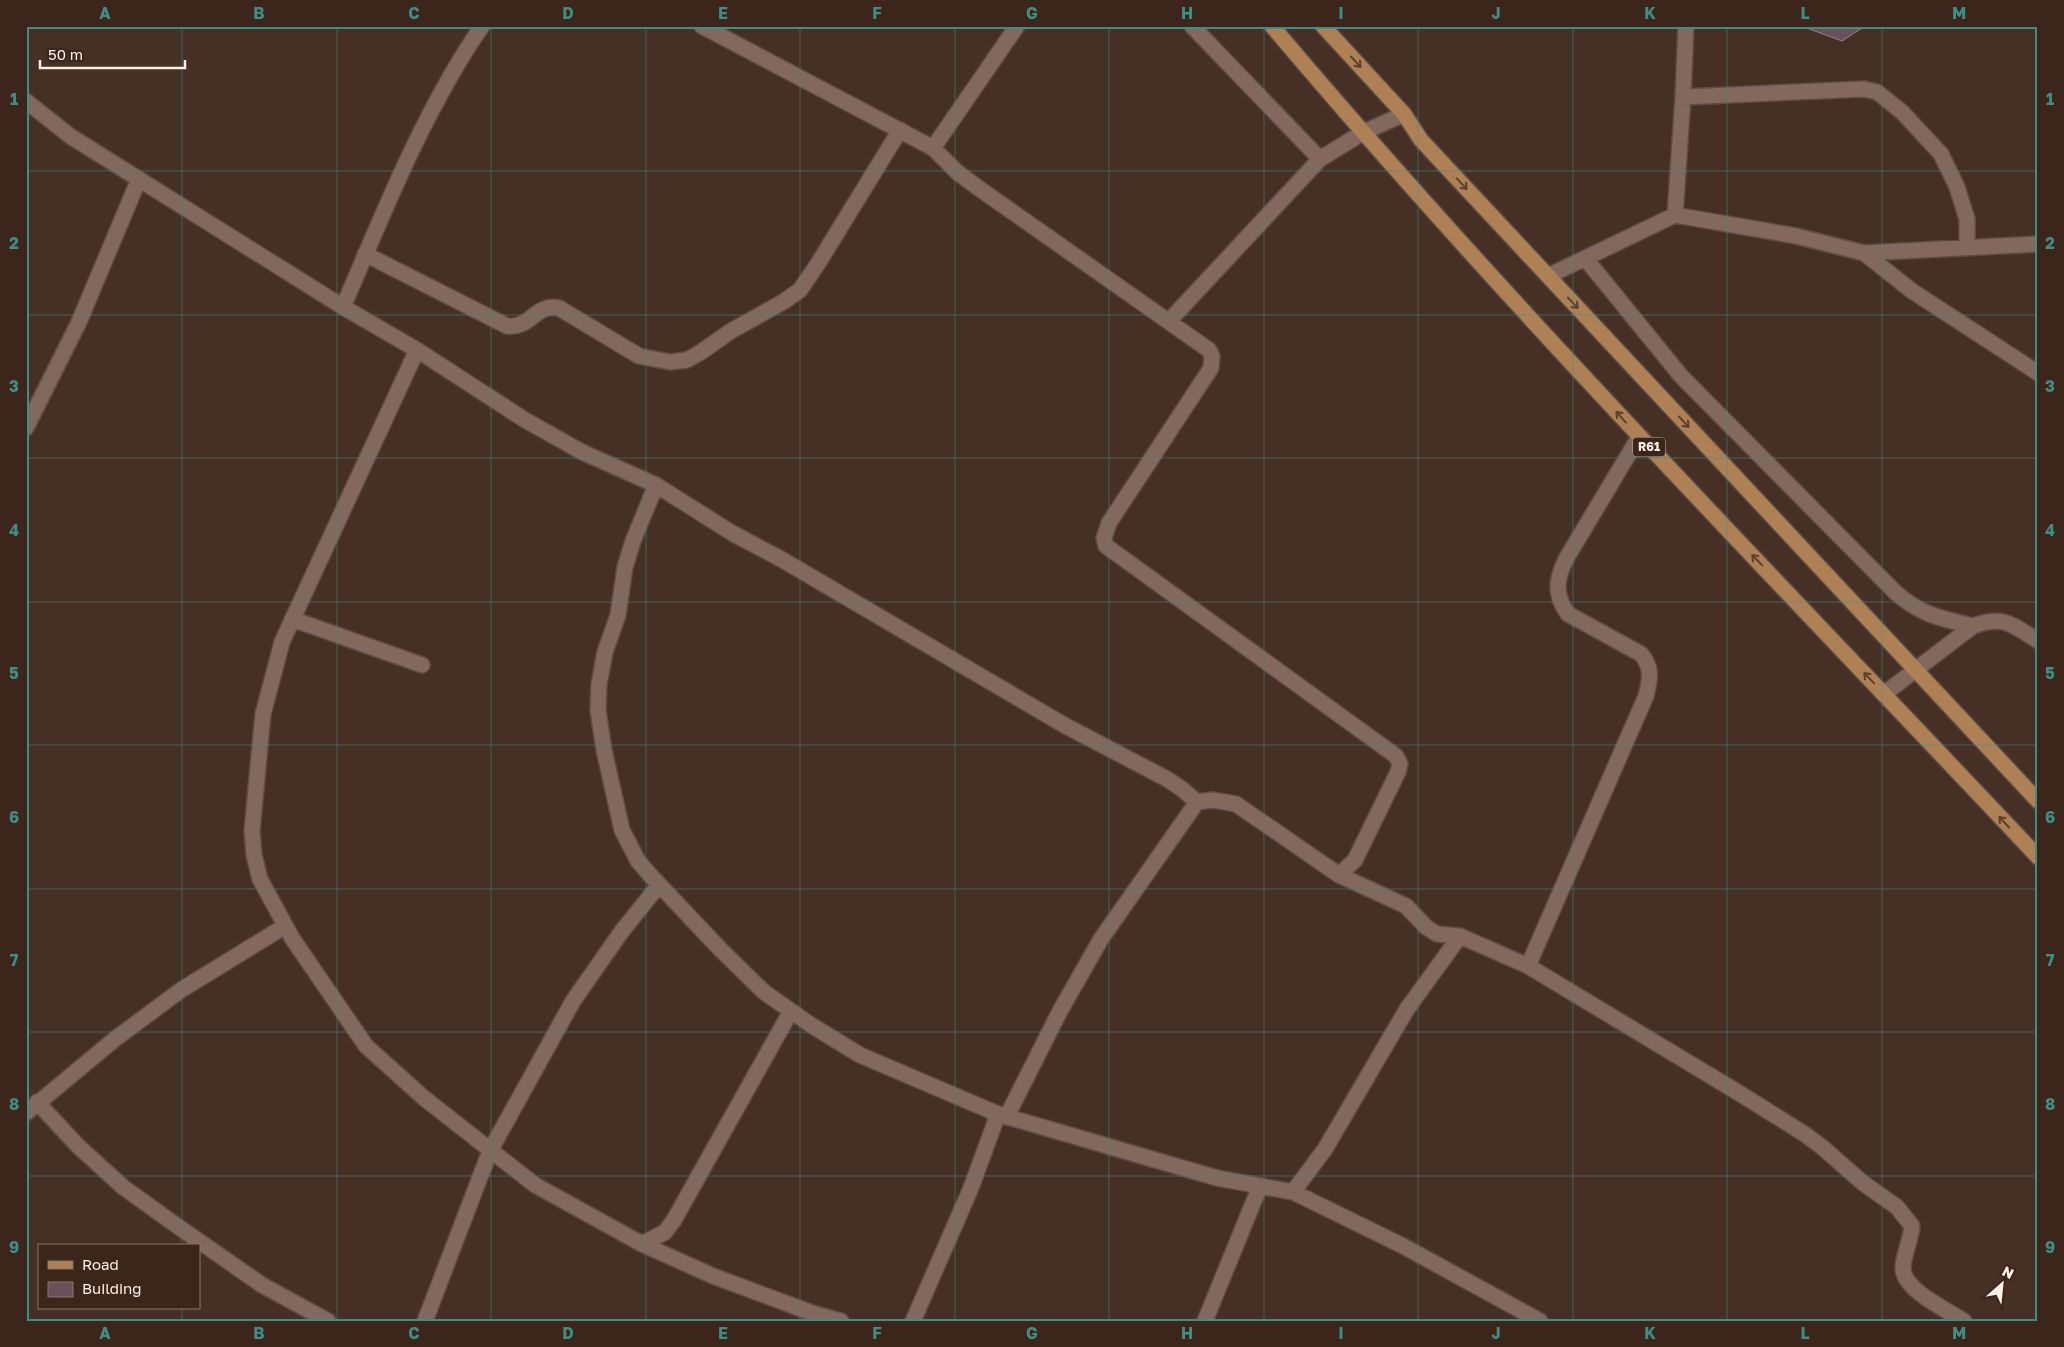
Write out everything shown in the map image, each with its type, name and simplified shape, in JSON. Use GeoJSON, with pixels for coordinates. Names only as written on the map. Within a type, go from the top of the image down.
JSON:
{"type":"FeatureCollection","features":[{"type":"Feature","properties":{"kind":"main road","name":"R61"},"geometry":{"type":"LineString","coordinates":[[1272,26],[1362,133],[1639,437],[2038,857]]}},
{"type":"Feature","properties":{"kind":"main road"},"geometry":{"type":"LineString","coordinates":[[1323,26],[1404,114],[1421,140],[2038,801]]}},
{"type":"Feature","properties":{"kind":"street"},"geometry":{"type":"LineString","coordinates":[[343,307],[407,160],[450,78],[482,26]]}},
{"type":"Feature","properties":{"kind":"street"},"geometry":{"type":"LineString","coordinates":[[702,26],[933,148],[957,172],[977,187],[1209,350],[1212,356],[1211,368],[1109,523],[1104,538],[1106,546],[1396,756],[1400,764],[1398,772],[1356,860],[1339,875]]}},
{"type":"Feature","properties":{"kind":"street"},"geometry":{"type":"LineString","coordinates":[[933,148],[1017,26]]}},
{"type":"Feature","properties":{"kind":"street"},"geometry":{"type":"LineString","coordinates":[[1192,26],[1320,159]]}},
{"type":"Feature","properties":{"kind":"street"},"geometry":{"type":"LineString","coordinates":[[1675,215],[1686,26]]}},
{"type":"Feature","properties":{"kind":"street"},"geometry":{"type":"LineString","coordinates":[[1683,97],[1864,88],[1876,92],[1902,112],[1941,154],[1958,187],[1967,219],[1967,248]]}},
{"type":"Feature","properties":{"kind":"street"},"geometry":{"type":"LineString","coordinates":[[26,101],[70,136],[343,307],[417,350],[525,420],[582,452],[656,484],[732,533],[781,559],[1064,725],[1167,779],[1197,802]]}},
{"type":"Feature","properties":{"kind":"street"},"geometry":{"type":"LineString","coordinates":[[1168,321],[1320,159],[1362,133],[1404,114]]}},
{"type":"Feature","properties":{"kind":"street"},"geometry":{"type":"LineString","coordinates":[[366,254],[506,326],[515,327],[550,306],[559,308],[639,356],[670,362],[687,360],[800,290],[900,130]]}},
{"type":"Feature","properties":{"kind":"street"},"geometry":{"type":"LineString","coordinates":[[26,428],[79,322],[139,179]]}},
{"type":"Feature","properties":{"kind":"street"},"geometry":{"type":"LineString","coordinates":[[1548,276],[1675,215],[1796,236],[1864,253],[2038,244]]}},
{"type":"Feature","properties":{"kind":"street"},"geometry":{"type":"LineString","coordinates":[[1864,253],[1912,291],[2038,373]]}},
{"type":"Feature","properties":{"kind":"street"},"geometry":{"type":"LineString","coordinates":[[1585,258],[1681,376],[1895,592],[1910,606],[1932,617],[1973,626]]}},
{"type":"Feature","properties":{"kind":"street"},"geometry":{"type":"LineString","coordinates":[[417,350],[282,642],[263,714],[252,831],[254,855],[260,879],[285,926],[326,990],[366,1046],[424,1098],[490,1151],[535,1185],[642,1244],[713,1276],[815,1314],[841,1321]]}},
{"type":"Feature","properties":{"kind":"street"},"geometry":{"type":"LineString","coordinates":[[1528,966],[1646,696],[1651,674],[1648,662],[1641,654],[1568,614],[1561,605],[1557,589],[1557,580],[1566,559],[1639,437]]}},
{"type":"Feature","properties":{"kind":"street"},"geometry":{"type":"LineString","coordinates":[[656,484],[633,541],[625,567],[618,615],[605,652],[599,684],[598,710],[604,750],[622,830],[638,861],[757,985],[791,1011],[860,1055],[1003,1115],[1217,1178],[1293,1192],[1403,1246],[1540,1321]]}},
{"type":"Feature","properties":{"kind":"street"},"geometry":{"type":"LineString","coordinates":[[292,619],[422,665]]}},
{"type":"Feature","properties":{"kind":"street"},"geometry":{"type":"LineString","coordinates":[[1884,694],[1973,626],[1987,621],[2003,620],[2038,641]]}},
{"type":"Feature","properties":{"kind":"street"},"geometry":{"type":"LineString","coordinates":[[913,1321],[1003,1115],[1101,939],[1197,802],[1213,800],[1236,804],[1339,875],[1406,906],[1426,927],[1437,934],[1460,936],[1528,966],[1740,1093],[1806,1135],[1863,1183],[1897,1206],[1912,1226],[1903,1267],[1904,1276],[1911,1286],[1964,1321]]}},
{"type":"Feature","properties":{"kind":"street"},"geometry":{"type":"LineString","coordinates":[[425,1321],[490,1151],[573,1001],[622,930],[659,885]]}},
{"type":"Feature","properties":{"kind":"street"},"geometry":{"type":"LineString","coordinates":[[285,926],[181,990],[115,1039],[32,1108],[123,1187],[262,1284],[328,1321]]}},
{"type":"Feature","properties":{"kind":"street"},"geometry":{"type":"LineString","coordinates":[[1293,1192],[1325,1148],[1407,1009],[1460,936]]}},
{"type":"Feature","properties":{"kind":"street"},"geometry":{"type":"LineString","coordinates":[[642,1244],[665,1232],[674,1220],[791,1011]]}},
{"type":"Feature","properties":{"kind":"street"},"geometry":{"type":"LineString","coordinates":[[1205,1321],[1260,1186]]}},
{"type":"Feature","properties":{"kind":"building"},"geometry":{"type":"Polygon","coordinates":[[[1804,26],[1865,26],[1842,41],[1804,27],[1804,26]]]}}]}
